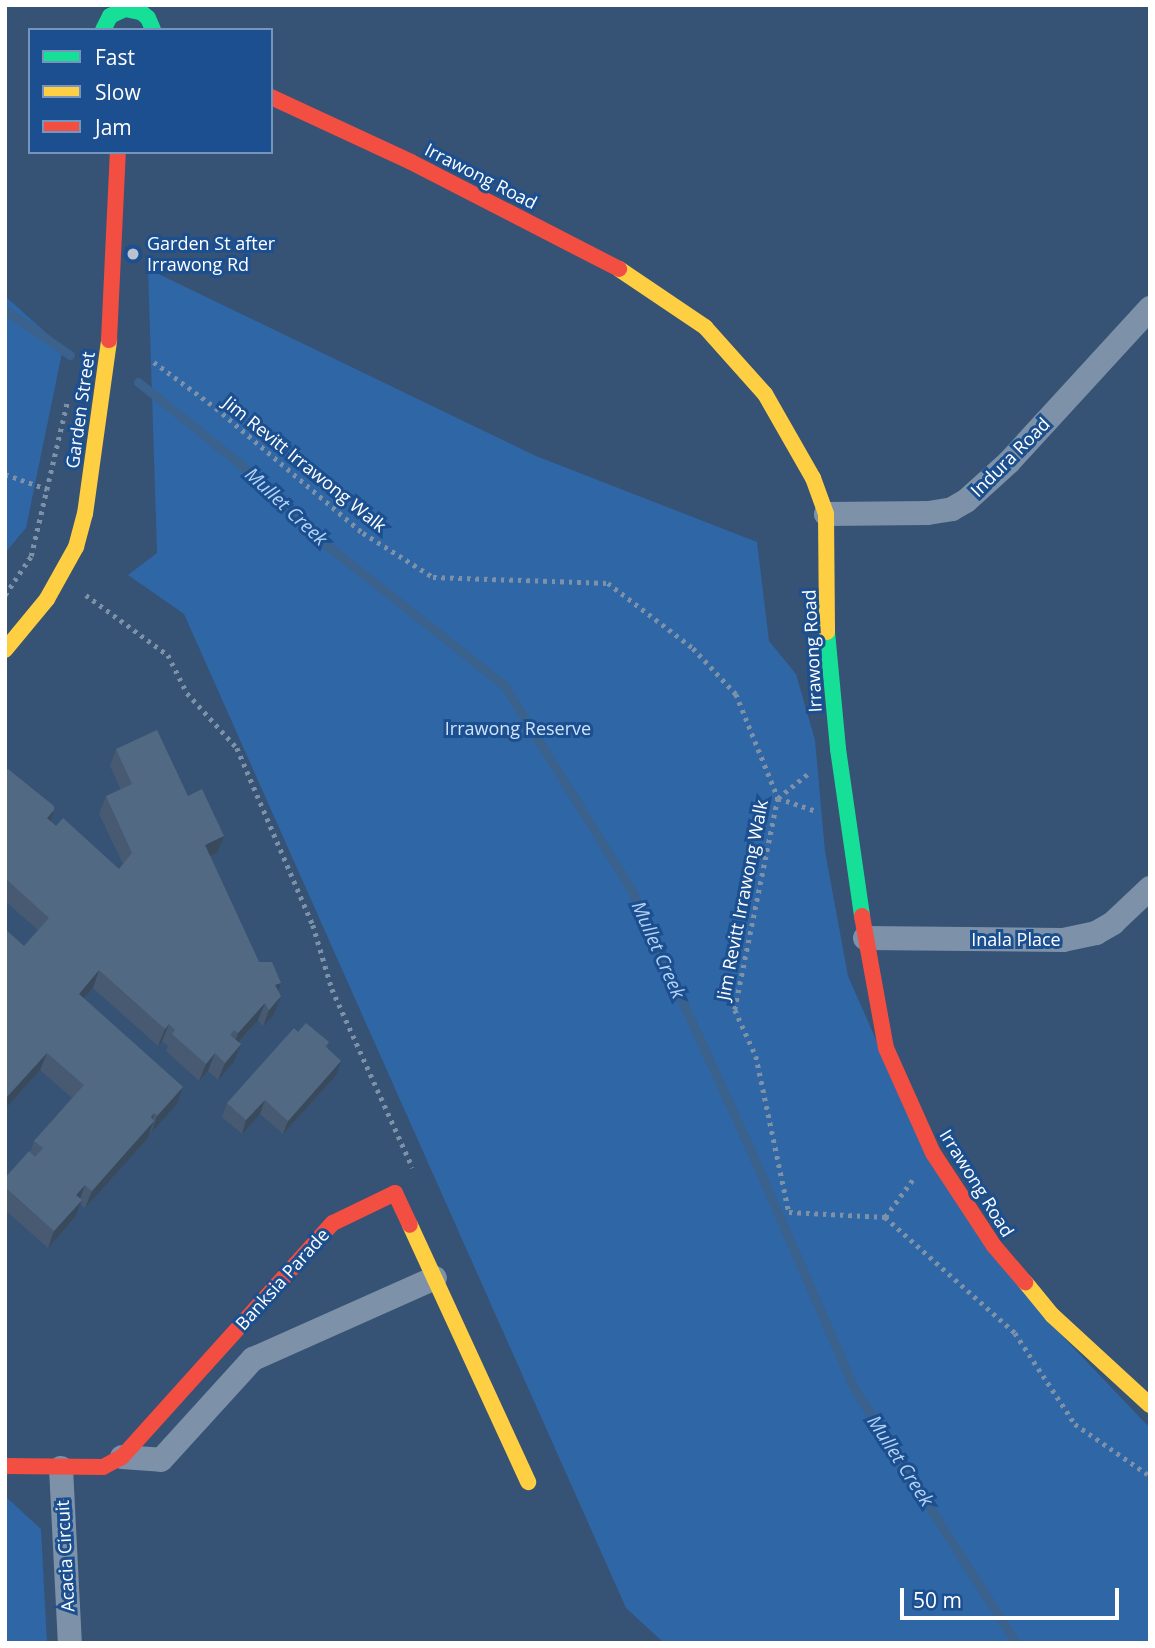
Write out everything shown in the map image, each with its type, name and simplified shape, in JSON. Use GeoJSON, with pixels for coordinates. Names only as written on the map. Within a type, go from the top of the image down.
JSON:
{"type":"FeatureCollection","features":[{"type":"Feature","properties":{"kind":"street"},"geometry":{"type":"LineString","coordinates":[[104,28],[110,16],[125,7],[141,12],[148,18],[152,28]]}},
{"type":"Feature","properties":{"kind":"street","name":"Irrawong Road"},"geometry":{"type":"LineString","coordinates":[[273,98],[550,232],[636,278],[705,327],[765,394],[813,478],[826,514],[827,643],[864,938],[886,1048],[933,1153],[994,1246],[1052,1315],[1150,1405]]}},
{"type":"Feature","properties":{"kind":"street","name":"Garden Street"},"geometry":{"type":"LineString","coordinates":[[5,649],[47,599],[63,573],[76,547],[85,514],[109,349],[118,154]]}},
{"type":"Feature","properties":{"kind":"street","name":"Indura Road"},"geometry":{"type":"LineString","coordinates":[[826,514],[928,513],[952,509],[966,501],[1009,462],[1150,308]]}},
{"type":"Feature","properties":{"kind":"street","name":"Inala Place"},"geometry":{"type":"LineString","coordinates":[[864,938],[1063,940],[1096,933],[1113,923],[1150,888]]}},
{"type":"Feature","properties":{"kind":"street","name":"Banksia Parade"},"geometry":{"type":"LineString","coordinates":[[113,1462],[333,1223],[395,1194],[528,1482]]}},
{"type":"Feature","properties":{"kind":"street","name":"Banksia Parade"},"geometry":{"type":"LineString","coordinates":[[113,1462],[161,1460],[253,1359],[436,1278]]}},
{"type":"Feature","properties":{"kind":"street"},"geometry":{"type":"LineString","coordinates":[[5,1466],[61,1468],[113,1462]]}},
{"type":"Feature","properties":{"kind":"street","name":"Acacia Circuit"},"geometry":{"type":"LineString","coordinates":[[61,1468],[70,1643]]}},
{"type":"Feature","properties":{"kind":"path","name":"Jim Revitt Irrawong Walk"},"geometry":{"type":"LineString","coordinates":[[153,362],[216,408],[363,533],[433,577],[608,583],[693,648],[736,694],[778,798],[734,1010],[756,1056],[789,1212],[885,1217]]}},
{"type":"Feature","properties":{"kind":"path"},"geometry":{"type":"LineString","coordinates":[[5,595],[32,556],[69,396]]}},
{"type":"Feature","properties":{"kind":"path"},"geometry":{"type":"LineString","coordinates":[[5,474],[47,489]]}},
{"type":"Feature","properties":{"kind":"path"},"geometry":{"type":"LineString","coordinates":[[85,594],[168,655],[187,693],[237,748],[313,925],[332,989]]}},
{"type":"Feature","properties":{"kind":"path"},"geometry":{"type":"LineString","coordinates":[[933,1153],[885,1217],[1015,1333],[1075,1424],[1150,1476]]}},
{"type":"Feature","properties":{"kind":"green space","name":"Irrawong Reserve"},"geometry":{"type":"Polygon","coordinates":[[[148,269],[536,456],[757,542],[769,641],[796,674],[815,740],[825,851],[848,976],[925,1151],[1046,1319],[1150,1428],[1150,1643],[664,1643],[626,1608],[184,614],[128,575],[157,553],[148,269]]]}},
{"type":"Feature","properties":{"kind":"green space"},"geometry":{"type":"Polygon","coordinates":[[[5,296],[63,348],[26,528],[5,553],[5,296]]]}},
{"type":"Feature","properties":{"kind":"green space"},"geometry":{"type":"Polygon","coordinates":[[[5,1496],[41,1529],[47,1643],[5,1643],[5,1496]]]}},
{"type":"Feature","properties":{"kind":"building"},"geometry":{"type":"Polygon","coordinates":[[[157,730],[188,796],[202,789],[224,836],[205,845],[259,962],[272,962],[281,983],[275,985],[281,996],[269,1010],[265,1003],[238,1033],[234,1030],[230,1035],[241,1044],[225,1063],[215,1053],[206,1064],[172,1034],[175,1030],[169,1024],[165,1029],[99,970],[79,994],[183,1087],[157,1116],[154,1113],[151,1117],[154,1121],[92,1191],[85,1185],[76,1195],[82,1200],[54,1231],[5,1187],[5,1178],[29,1151],[35,1157],[43,1148],[34,1141],[84,1085],[47,1053],[5,1099],[5,929],[24,946],[49,918],[5,878],[5,771],[8,769],[54,806],[47,818],[56,826],[63,818],[119,869],[132,853],[106,796],[132,784],[116,749],[157,730]]]}},
{"type":"Feature","properties":{"kind":"building"},"geometry":{"type":"Polygon","coordinates":[[[306,1023],[329,1042],[325,1046],[341,1061],[288,1121],[265,1100],[246,1120],[227,1103],[294,1028],[298,1032],[306,1023]]]}},
{"type":"Feature","properties":{"kind":"waterway","name":"Mullet Creek"},"geometry":{"type":"LineString","coordinates":[[5,310],[70,355]]}},
{"type":"Feature","properties":{"kind":"waterway","name":"Mullet Creek"},"geometry":{"type":"LineString","coordinates":[[138,382],[239,463],[314,535],[504,685],[631,889],[754,1158],[854,1388],[1016,1643]]}},
{"type":"Feature","properties":{"kind":"traffic: fast"},"geometry":{"type":"LineString","coordinates":[[104,28],[110,16],[125,9],[141,12],[148,18],[152,28]]}},
{"type":"Feature","properties":{"kind":"traffic: fast"},"geometry":{"type":"LineString","coordinates":[[827,632],[838,749],[862,916]]}},
{"type":"Feature","properties":{"kind":"traffic: slow"},"geometry":{"type":"LineString","coordinates":[[619,269],[705,327],[765,394],[813,478],[826,514],[827,632]]}},
{"type":"Feature","properties":{"kind":"traffic: slow"},"geometry":{"type":"LineString","coordinates":[[5,650],[47,599],[76,547],[85,514],[109,340]]}},
{"type":"Feature","properties":{"kind":"traffic: slow"},"geometry":{"type":"LineString","coordinates":[[410,1225],[528,1482]]}},
{"type":"Feature","properties":{"kind":"traffic: slow"},"geometry":{"type":"LineString","coordinates":[[1025,1282],[1052,1315],[1150,1405]]}},
{"type":"Feature","properties":{"kind":"traffic: jam"},"geometry":{"type":"LineString","coordinates":[[273,98],[411,162],[619,269]]}},
{"type":"Feature","properties":{"kind":"traffic: jam"},"geometry":{"type":"LineString","coordinates":[[109,340],[118,154]]}},
{"type":"Feature","properties":{"kind":"traffic: jam"},"geometry":{"type":"LineString","coordinates":[[862,916],[886,1048],[933,1153],[994,1246],[1025,1282]]}},
{"type":"Feature","properties":{"kind":"traffic: jam"},"geometry":{"type":"LineString","coordinates":[[5,1466],[103,1467],[122,1457],[333,1223],[395,1193],[410,1225]]}},
{"type":"Feature","properties":{"kind":"place","name":"Garden St after Irrawong Rd"},"geometry":{"type":"Point","coordinates":[133,254]}}]}
